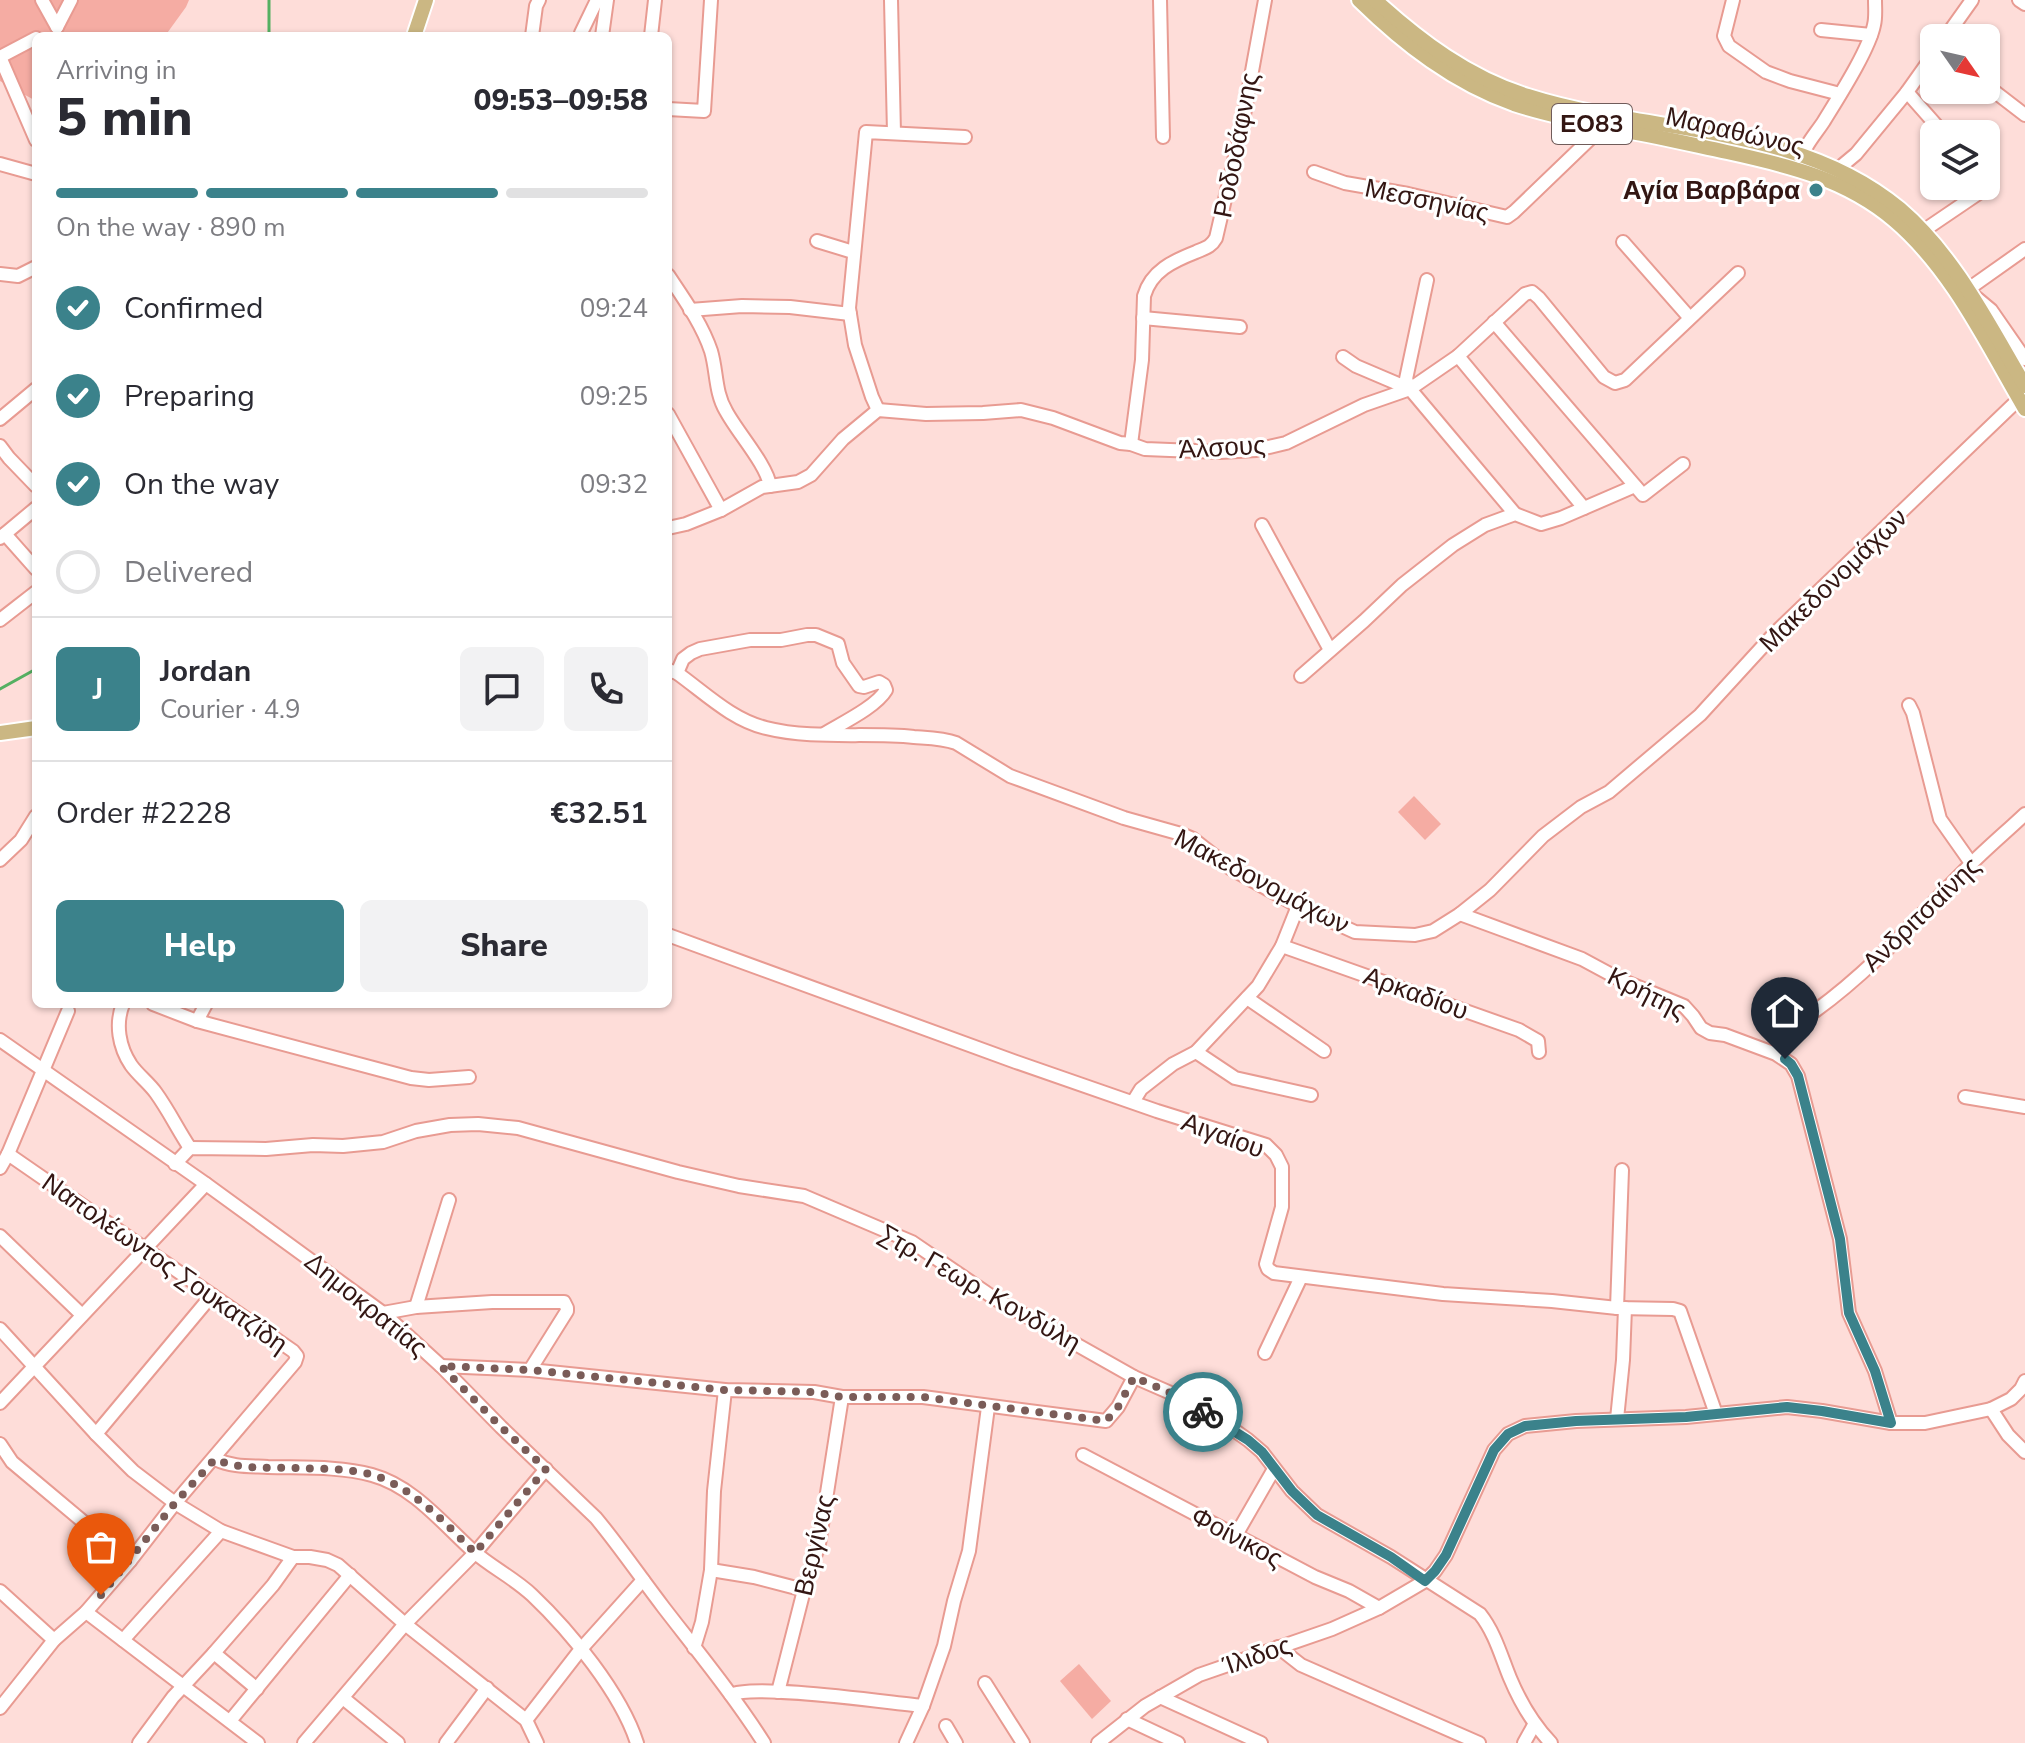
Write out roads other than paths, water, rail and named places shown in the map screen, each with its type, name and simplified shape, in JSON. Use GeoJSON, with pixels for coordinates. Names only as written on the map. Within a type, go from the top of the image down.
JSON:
{"type":"FeatureCollection","features":[{"type":"Feature","properties":{"kind":"main road"},"geometry":{"type":"LineString","coordinates":[[415,32],[426,0]]}},
{"type":"Feature","properties":{"kind":"main road","name":"Μαραθώνος"},"geometry":{"type":"LineString","coordinates":[[1359,0],[1418,51],[1471,85],[1524,107],[1786,165],[1801,162],[1821,177],[1863,197],[1915,239],[1947,279],[2023,398]]}},
{"type":"Feature","properties":{"kind":"main road","name":"Μαραθώνος"},"geometry":{"type":"LineString","coordinates":[[1375,0],[1452,61],[1515,92],[1578,110],[1754,142],[1801,162],[1838,169],[1881,195],[1923,231],[1945,258],[1967,290],[2023,398]]}},
{"type":"Feature","properties":{"kind":"main road"},"geometry":{"type":"LineString","coordinates":[[0,733],[32,729]]}},
{"type":"Feature","properties":{"kind":"street"},"geometry":{"type":"LineString","coordinates":[[42,0],[57,27]]}},
{"type":"Feature","properties":{"kind":"street"},"geometry":{"type":"LineString","coordinates":[[48,32],[57,27],[71,0]]}},
{"type":"Feature","properties":{"kind":"street"},"geometry":{"type":"LineString","coordinates":[[533,32],[539,0]]}},
{"type":"Feature","properties":{"kind":"street"},"geometry":{"type":"LineString","coordinates":[[581,32],[597,0]]}},
{"type":"Feature","properties":{"kind":"street"},"geometry":{"type":"LineString","coordinates":[[603,32],[607,0]]}},
{"type":"Feature","properties":{"kind":"street"},"geometry":{"type":"LineString","coordinates":[[651,32],[655,0]]}},
{"type":"Feature","properties":{"kind":"street"},"geometry":{"type":"LineString","coordinates":[[672,109],[704,111],[711,0]]}},
{"type":"Feature","properties":{"kind":"street"},"geometry":{"type":"LineString","coordinates":[[891,0],[894,133]]}},
{"type":"Feature","properties":{"kind":"street"},"geometry":{"type":"LineString","coordinates":[[1160,0],[1163,137]]}},
{"type":"Feature","properties":{"kind":"street","name":"Ροδοδάφνης"},"geometry":{"type":"LineString","coordinates":[[1131,444],[1142,360],[1144,296],[1149,281],[1163,268],[1207,248],[1216,238],[1242,126],[1265,0]]}},
{"type":"Feature","properties":{"kind":"street"},"geometry":{"type":"LineString","coordinates":[[1733,0],[1724,36],[1729,46],[1766,72],[1840,94]]}},
{"type":"Feature","properties":{"kind":"street"},"geometry":{"type":"LineString","coordinates":[[1801,162],[1871,35],[1876,15],[1875,0]]}},
{"type":"Feature","properties":{"kind":"street"},"geometry":{"type":"LineString","coordinates":[[1955,24],[1972,0]]}},
{"type":"Feature","properties":{"kind":"street"},"geometry":{"type":"LineString","coordinates":[[2019,0],[2025,4]]}},
{"type":"Feature","properties":{"kind":"street"},"geometry":{"type":"LineString","coordinates":[[1821,30],[1871,35]]}},
{"type":"Feature","properties":{"kind":"street"},"geometry":{"type":"LineString","coordinates":[[32,40],[0,57],[32,131]]}},
{"type":"Feature","properties":{"kind":"street"},"geometry":{"type":"LineString","coordinates":[[1838,169],[1856,154],[1920,74]]}},
{"type":"Feature","properties":{"kind":"street"},"geometry":{"type":"LineString","coordinates":[[1907,92],[1932,120]]}},
{"type":"Feature","properties":{"kind":"street"},"geometry":{"type":"LineString","coordinates":[[2000,96],[2025,115]]}},
{"type":"Feature","properties":{"kind":"street","name":"Μεσσηνίας"},"geometry":{"type":"LineString","coordinates":[[1314,172],[1345,183],[1507,217],[1592,137],[1598,125]]}},
{"type":"Feature","properties":{"kind":"street"},"geometry":{"type":"LineString","coordinates":[[672,527],[721,510],[762,487],[798,482],[811,475],[843,439],[878,410],[855,345],[850,314],[853,252],[866,132],[965,137]]}},
{"type":"Feature","properties":{"kind":"street"},"geometry":{"type":"LineString","coordinates":[[0,164],[32,173]]}},
{"type":"Feature","properties":{"kind":"street"},"geometry":{"type":"LineString","coordinates":[[1923,231],[1969,200]]}},
{"type":"Feature","properties":{"kind":"street"},"geometry":{"type":"LineString","coordinates":[[817,241],[853,252]]}},
{"type":"Feature","properties":{"kind":"street"},"geometry":{"type":"LineString","coordinates":[[1623,242],[1689,317]]}},
{"type":"Feature","properties":{"kind":"street"},"geometry":{"type":"LineString","coordinates":[[2025,249],[1967,290],[1991,310],[2025,359]]}},
{"type":"Feature","properties":{"kind":"street"},"geometry":{"type":"LineString","coordinates":[[0,274],[18,276],[32,269]]}},
{"type":"Feature","properties":{"kind":"street","name":"Άλσους"},"geometry":{"type":"LineString","coordinates":[[878,410],[926,414],[1021,410],[1145,449],[1256,450],[1286,443],[1349,411],[1410,389],[1458,356],[1525,294],[1532,292],[1604,377],[1615,383],[1625,380],[1738,273]]}},
{"type":"Feature","properties":{"kind":"street"},"geometry":{"type":"LineString","coordinates":[[1427,280],[1406,379],[1410,389],[1515,514],[1541,524],[1635,486]]}},
{"type":"Feature","properties":{"kind":"street"},"geometry":{"type":"LineString","coordinates":[[672,281],[710,347],[724,409],[763,468],[770,486]]}},
{"type":"Feature","properties":{"kind":"street"},"geometry":{"type":"LineString","coordinates":[[690,310],[742,306],[790,307],[850,314]]}},
{"type":"Feature","properties":{"kind":"street"},"geometry":{"type":"LineString","coordinates":[[1143,318],[1240,327]]}},
{"type":"Feature","properties":{"kind":"street"},"geometry":{"type":"LineString","coordinates":[[1494,322],[1643,495],[1683,464]]}},
{"type":"Feature","properties":{"kind":"street"},"geometry":{"type":"LineString","coordinates":[[1458,356],[1584,508]]}},
{"type":"Feature","properties":{"kind":"street"},"geometry":{"type":"LineString","coordinates":[[1343,357],[1356,366],[1410,389]]}},
{"type":"Feature","properties":{"kind":"street"},"geometry":{"type":"LineString","coordinates":[[0,419],[32,392]]}},
{"type":"Feature","properties":{"kind":"street","name":"Μακεδονομάχων"},"geometry":{"type":"LineString","coordinates":[[672,672],[725,709],[750,723],[767,728],[823,734],[899,735],[956,743],[1010,776],[1124,818],[1193,839],[1230,868],[1298,906],[1355,932],[1415,935],[1433,931],[1460,914],[1490,890],[1543,836],[1581,807],[1609,792],[1700,715],[1775,633],[2023,398]]}},
{"type":"Feature","properties":{"kind":"street"},"geometry":{"type":"LineString","coordinates":[[672,421],[721,510]]}},
{"type":"Feature","properties":{"kind":"street"},"geometry":{"type":"LineString","coordinates":[[0,446],[32,482]]}},
{"type":"Feature","properties":{"kind":"street"},"geometry":{"type":"LineString","coordinates":[[32,511],[3,536],[32,565]]}},
{"type":"Feature","properties":{"kind":"street"},"geometry":{"type":"LineString","coordinates":[[1301,676],[1402,585],[1453,545],[1485,525],[1515,514]]}},
{"type":"Feature","properties":{"kind":"street"},"geometry":{"type":"LineString","coordinates":[[1262,525],[1330,650]]}},
{"type":"Feature","properties":{"kind":"street"},"geometry":{"type":"LineString","coordinates":[[0,620],[32,595]]}},
{"type":"Feature","properties":{"kind":"street"},"geometry":{"type":"LineString","coordinates":[[672,672],[683,659],[700,649],[750,640],[781,640],[807,635],[835,642],[839,645],[843,663],[859,686],[879,682],[886,690],[875,702],[823,734]]}},
{"type":"Feature","properties":{"kind":"street"},"geometry":{"type":"LineString","coordinates":[[1909,705],[1940,819],[1971,863]]}},
{"type":"Feature","properties":{"kind":"street","name":"Ανδριτσαίνης"},"geometry":{"type":"LineString","coordinates":[[1815,1011],[1838,994],[1921,917],[1971,863],[2025,814]]}},
{"type":"Feature","properties":{"kind":"street"},"geometry":{"type":"LineString","coordinates":[[0,860],[21,840],[32,822]]}},
{"type":"Feature","properties":{"kind":"street"},"geometry":{"type":"LineString","coordinates":[[1133,1102],[1141,1089],[1152,1080],[1196,1052],[1258,986],[1282,946],[1298,906]]}},
{"type":"Feature","properties":{"kind":"street","name":"Κρήτης"},"geometry":{"type":"LineString","coordinates":[[1460,914],[1582,959],[1621,980],[1684,1006],[1701,1028],[1710,1033],[1725,1035],[1776,1054],[1791,1064],[1798,1076],[1840,1239],[1849,1313],[1879,1383],[1891,1423]]}},
{"type":"Feature","properties":{"kind":"street","name":"Αιγαίου"},"geometry":{"type":"LineString","coordinates":[[672,936],[1016,1062],[1266,1145],[1282,1167],[1282,1207],[1266,1264],[1274,1273],[1443,1294],[1680,1311],[1716,1414]]}},
{"type":"Feature","properties":{"kind":"street","name":"Αρκαδίου"},"geometry":{"type":"LineString","coordinates":[[1282,946],[1519,1030],[1538,1041],[1539,1052]]}},
{"type":"Feature","properties":{"kind":"street"},"geometry":{"type":"LineString","coordinates":[[1247,998],[1324,1051]]}},
{"type":"Feature","properties":{"kind":"street"},"geometry":{"type":"LineString","coordinates":[[122,1008],[119,1037],[127,1058],[154,1089],[190,1148],[175,1164]]}},
{"type":"Feature","properties":{"kind":"street"},"geometry":{"type":"LineString","coordinates":[[163,1008],[197,1021],[411,1078],[469,1077]]}},
{"type":"Feature","properties":{"kind":"street"},"geometry":{"type":"LineString","coordinates":[[197,1021],[204,1008]]}},
{"type":"Feature","properties":{"kind":"street"},"geometry":{"type":"LineString","coordinates":[[0,1168],[68,1011]]}},
{"type":"Feature","properties":{"kind":"street","name":"Δημοκρατίας"},"geometry":{"type":"LineString","coordinates":[[0,1040],[383,1313],[441,1366],[615,1540],[764,1743]]}},
{"type":"Feature","properties":{"kind":"street"},"geometry":{"type":"LineString","coordinates":[[1196,1052],[1235,1078],[1311,1095]]}},
{"type":"Feature","properties":{"kind":"street"},"geometry":{"type":"LineString","coordinates":[[1965,1097],[2025,1107]]}},
{"type":"Feature","properties":{"kind":"street","name":"Στρ. Γεωρ. Κονδύλη"},"geometry":{"type":"LineString","coordinates":[[190,1148],[343,1146],[383,1142],[416,1131],[450,1125],[518,1128],[678,1172],[804,1196],[912,1242],[994,1298],[1134,1377],[1173,1394],[1224,1423],[1262,1452],[1292,1491],[1317,1515],[1391,1557],[1480,1614],[1489,1625],[1511,1681],[1534,1725],[1551,1743]]}},
{"type":"Feature","properties":{"kind":"street","name":"Ναπολέωντος Σουκατζίδη"},"geometry":{"type":"LineString","coordinates":[[0,1708],[54,1640],[86,1612],[130,1561],[297,1356],[8,1154]]}},
{"type":"Feature","properties":{"kind":"street"},"geometry":{"type":"LineString","coordinates":[[1617,1419],[1623,1360],[1622,1170]]}},
{"type":"Feature","properties":{"kind":"street"},"geometry":{"type":"LineString","coordinates":[[0,1403],[206,1184]]}},
{"type":"Feature","properties":{"kind":"street"},"geometry":{"type":"LineString","coordinates":[[416,1307],[449,1200]]}},
{"type":"Feature","properties":{"kind":"street"},"geometry":{"type":"LineString","coordinates":[[0,1236],[82,1315]]}},
{"type":"Feature","properties":{"kind":"street"},"geometry":{"type":"LineString","coordinates":[[1265,1353],[1301,1277]]}},
{"type":"Feature","properties":{"kind":"street"},"geometry":{"type":"LineString","coordinates":[[96,1434],[212,1295]]}},
{"type":"Feature","properties":{"kind":"street"},"geometry":{"type":"LineString","coordinates":[[383,1313],[416,1307],[492,1302],[564,1302],[567,1311],[530,1370]]}},
{"type":"Feature","properties":{"kind":"street"},"geometry":{"type":"LineString","coordinates":[[0,1329],[133,1471],[175,1503],[221,1531],[293,1557],[327,1560],[338,1565],[405,1624],[526,1720],[537,1743]]}},
{"type":"Feature","properties":{"kind":"street"},"geometry":{"type":"LineString","coordinates":[[441,1366],[530,1370],[725,1390],[814,1392],[842,1397],[923,1397],[1106,1421],[1118,1407],[1134,1377]]}},
{"type":"Feature","properties":{"kind":"street"},"geometry":{"type":"LineString","coordinates":[[1425,1581],[1446,1555],[1494,1450],[1508,1434],[1525,1426],[1787,1407],[1891,1423],[1925,1423],[1991,1409],[2011,1399],[2025,1381]]}},
{"type":"Feature","properties":{"kind":"street"},"geometry":{"type":"LineString","coordinates":[[694,1648],[711,1570],[714,1491],[725,1390]]}},
{"type":"Feature","properties":{"kind":"street","name":"Βεργίνας"},"geometry":{"type":"LineString","coordinates":[[778,1692],[819,1544],[842,1397]]}},
{"type":"Feature","properties":{"kind":"street"},"geometry":{"type":"LineString","coordinates":[[906,1743],[944,1646],[969,1551],[988,1407]]}},
{"type":"Feature","properties":{"kind":"street"},"geometry":{"type":"LineString","coordinates":[[1991,1409],[2008,1435],[2025,1452]]}},
{"type":"Feature","properties":{"kind":"street"},"geometry":{"type":"LineString","coordinates":[[0,1444],[12,1462],[130,1561]]}},
{"type":"Feature","properties":{"kind":"street","name":"Φοίνικος"},"geometry":{"type":"LineString","coordinates":[[1083,1455],[1379,1608]]}},
{"type":"Feature","properties":{"kind":"street"},"geometry":{"type":"LineString","coordinates":[[215,1459],[234,1466],[349,1470],[375,1476],[408,1492],[475,1553],[530,1593],[581,1649],[615,1696],[633,1728],[637,1743]]}},
{"type":"Feature","properties":{"kind":"street"},"geometry":{"type":"LineString","coordinates":[[0,1471],[12,1462]]}},
{"type":"Feature","properties":{"kind":"street"},"geometry":{"type":"LineString","coordinates":[[304,1743],[405,1624],[475,1553],[546,1469]]}},
{"type":"Feature","properties":{"kind":"street"},"geometry":{"type":"LineString","coordinates":[[1236,1535],[1274,1469]]}},
{"type":"Feature","properties":{"kind":"street"},"geometry":{"type":"LineString","coordinates":[[123,1640],[221,1531]]}},
{"type":"Feature","properties":{"kind":"street"},"geometry":{"type":"LineString","coordinates":[[139,1743],[173,1697],[273,1585],[293,1557]]}},
{"type":"Feature","properties":{"kind":"street"},"geometry":{"type":"LineString","coordinates":[[711,1570],[804,1590]]}},
{"type":"Feature","properties":{"kind":"street"},"geometry":{"type":"LineString","coordinates":[[230,1721],[350,1575]]}},
{"type":"Feature","properties":{"kind":"street"},"geometry":{"type":"LineString","coordinates":[[526,1720],[581,1649],[643,1580]]}},
{"type":"Feature","properties":{"kind":"street","name":"Ίλιδος"},"geometry":{"type":"LineString","coordinates":[[1098,1743],[1127,1719],[1199,1675],[1332,1629],[1379,1608],[1425,1581]]}},
{"type":"Feature","properties":{"kind":"street"},"geometry":{"type":"LineString","coordinates":[[0,1591],[54,1640]]}},
{"type":"Feature","properties":{"kind":"street"},"geometry":{"type":"LineString","coordinates":[[86,1612],[258,1743]]}},
{"type":"Feature","properties":{"kind":"street"},"geometry":{"type":"LineString","coordinates":[[1278,1647],[1301,1665],[1479,1743]]}},
{"type":"Feature","properties":{"kind":"street"},"geometry":{"type":"LineString","coordinates":[[214,1653],[257,1689]]}},
{"type":"Feature","properties":{"kind":"street"},"geometry":{"type":"LineString","coordinates":[[985,1683],[1023,1743]]}},
{"type":"Feature","properties":{"kind":"street"},"geometry":{"type":"LineString","coordinates":[[446,1743],[487,1688]]}},
{"type":"Feature","properties":{"kind":"street"},"geometry":{"type":"LineString","coordinates":[[731,1695],[738,1691],[778,1692],[923,1706]]}},
{"type":"Feature","properties":{"kind":"street"},"geometry":{"type":"LineString","coordinates":[[1160,1697],[1261,1743]]}},
{"type":"Feature","properties":{"kind":"street"},"geometry":{"type":"LineString","coordinates":[[343,1698],[398,1743]]}},
{"type":"Feature","properties":{"kind":"street"},"geometry":{"type":"LineString","coordinates":[[1127,1719],[1178,1743]]}},
{"type":"Feature","properties":{"kind":"street"},"geometry":{"type":"LineString","coordinates":[[1524,1743],[1534,1725]]}},
{"type":"Feature","properties":{"kind":"street"},"geometry":{"type":"LineString","coordinates":[[946,1726],[956,1743]]}},
{"type":"Feature","properties":{"kind":"waterway"},"geometry":{"type":"LineString","coordinates":[[269,0],[269,32]]}},
{"type":"Feature","properties":{"kind":"waterway"},"geometry":{"type":"LineString","coordinates":[[0,689],[32,671]]}},
{"type":"Feature","properties":{"kind":"place","name":"Αγία Βαρβάρα"},"geometry":{"type":"Point","coordinates":[1816,190]}}]}
